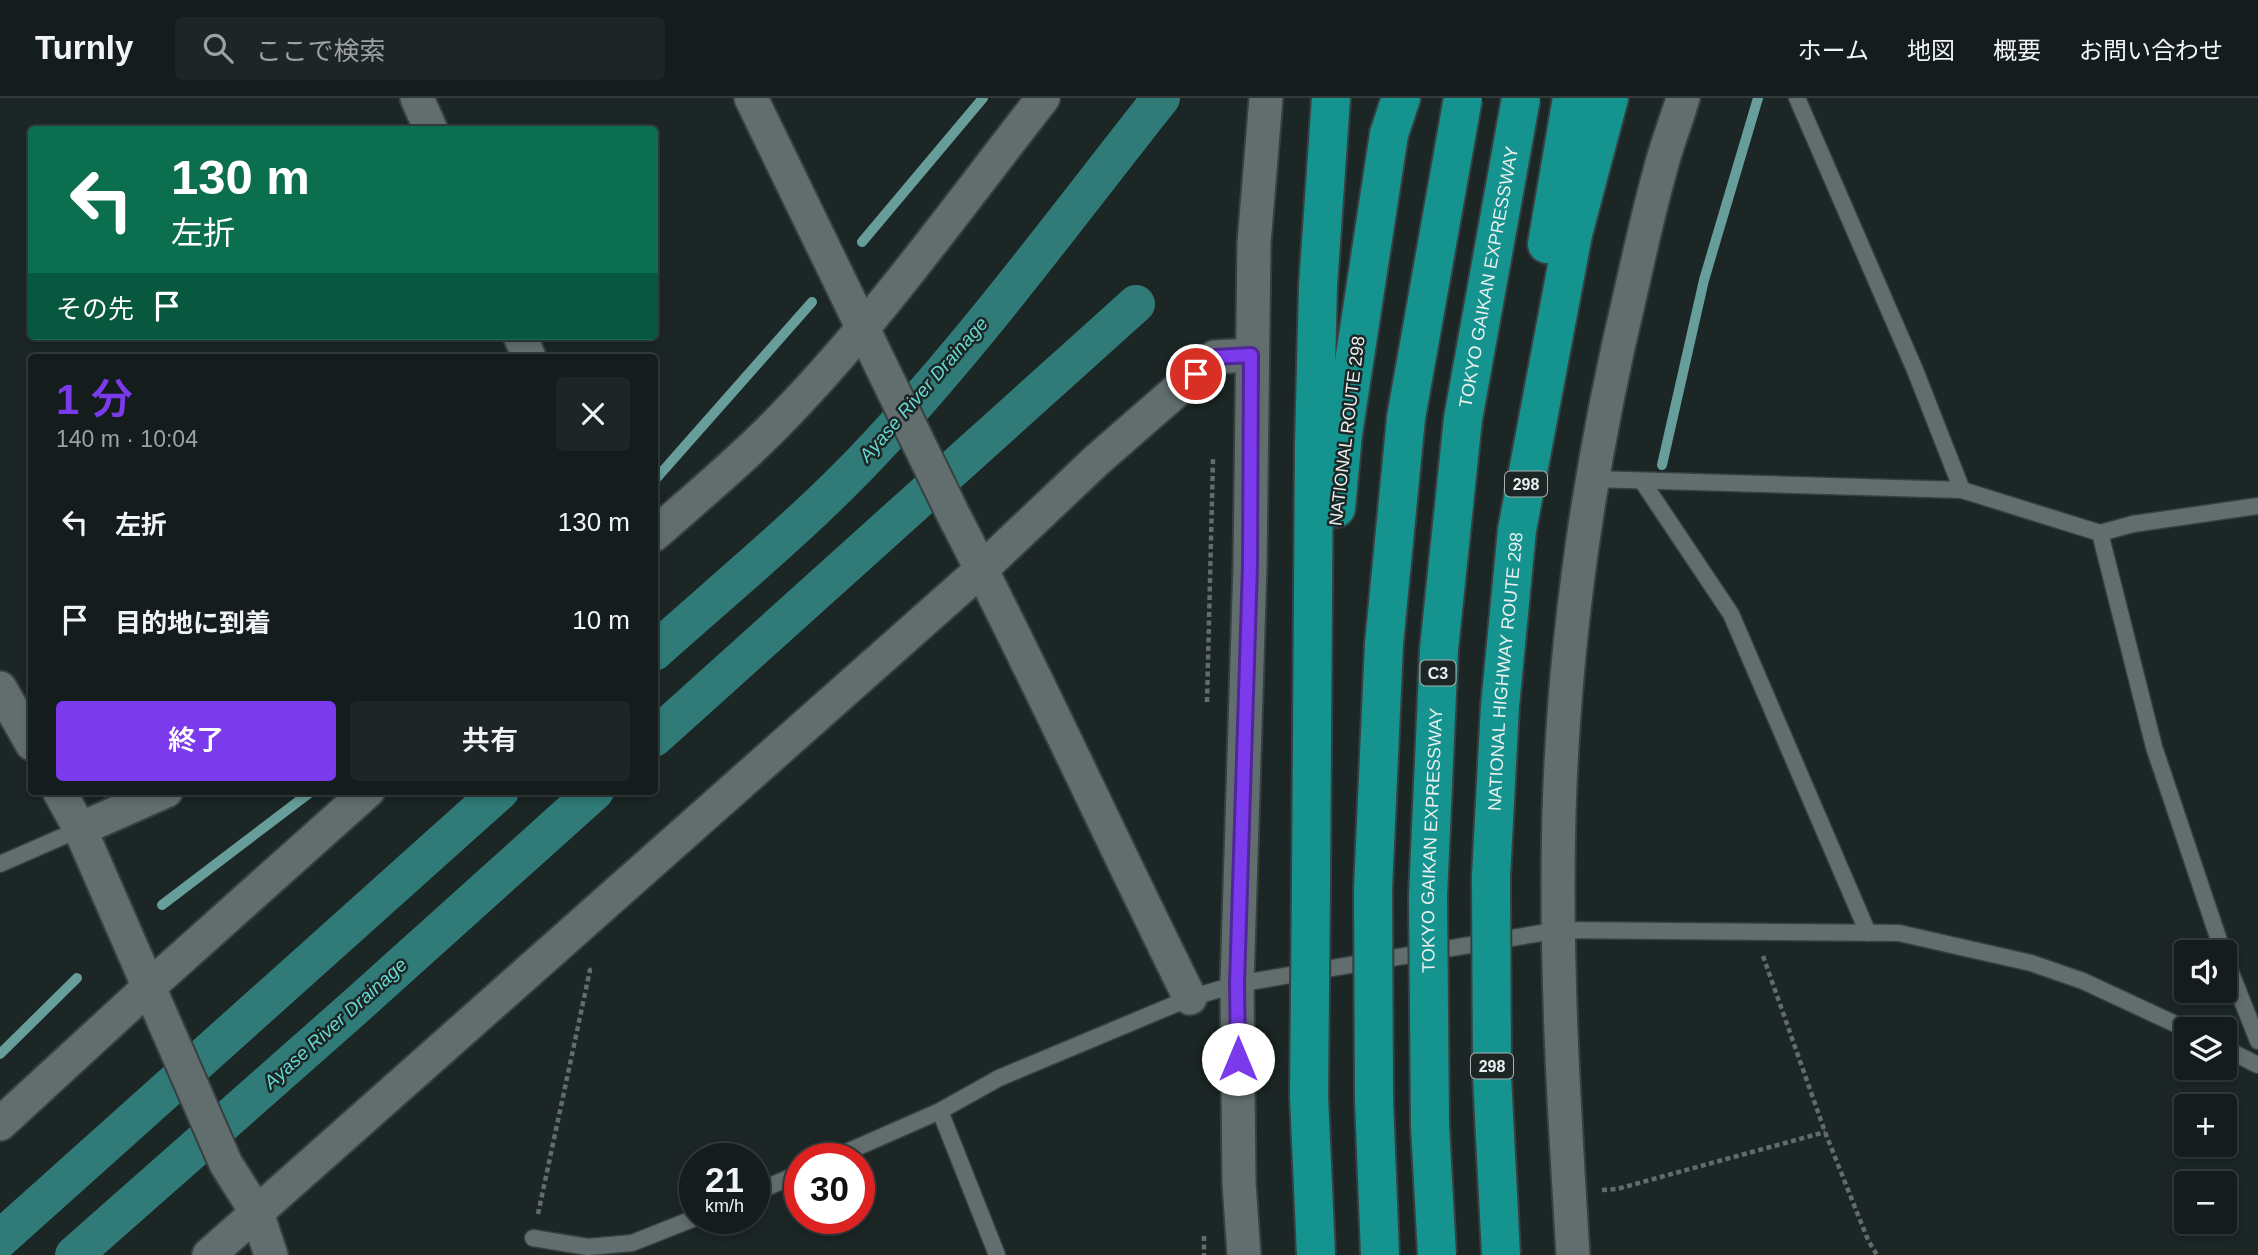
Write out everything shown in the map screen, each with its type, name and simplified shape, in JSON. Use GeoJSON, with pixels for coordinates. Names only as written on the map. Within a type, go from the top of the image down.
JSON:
{"type":"FeatureCollection","features":[{"type":"Feature","properties":{"kind":"highway"},"geometry":{"type":"LineString","coordinates":[[1316,1255],[1309,1096],[1314,446],[1318,286],[1331,98]]}},
{"type":"Feature","properties":{"kind":"highway","name":"NATIONAL ROUTE 298"},"geometry":{"type":"LineString","coordinates":[[1313,768],[1343,434],[1389,134],[1401,98]]}},
{"type":"Feature","properties":{"kind":"highway"},"geometry":{"type":"LineString","coordinates":[[1380,1255],[1374,1100],[1373,889],[1384,644],[1406,418],[1463,98]]}},
{"type":"Feature","properties":{"kind":"highway","name":"TOKYO GAIKAN EXPRESSWAY"},"geometry":{"type":"LineString","coordinates":[[1437,1255],[1430,1126],[1428,896],[1439,649],[1463,419],[1521,98]]}},
{"type":"Feature","properties":{"kind":"highway","name":"298"},"geometry":{"type":"LineString","coordinates":[[1517,530],[1538,299],[1573,98]]}},
{"type":"Feature","properties":{"kind":"highway","name":"NATIONAL HIGHWAY ROUTE 298"},"geometry":{"type":"LineString","coordinates":[[1501,1255],[1492,1076],[1492,877],[1500,706],[1517,530],[1573,234],[1609,98]]}},
{"type":"Feature","properties":{"kind":"street"},"geometry":{"type":"LineString","coordinates":[[417,98],[429,126]]}},
{"type":"Feature","properties":{"kind":"street"},"geometry":{"type":"LineString","coordinates":[[751,98],[959,525],[983,568],[1190,998]]}},
{"type":"Feature","properties":{"kind":"street"},"geometry":{"type":"LineString","coordinates":[[658,531],[783,418],[863,328],[1043,98]]}},
{"type":"Feature","properties":{"kind":"street"},"geometry":{"type":"LineString","coordinates":[[1244,1255],[1239,1183],[1237,984],[1250,565],[1254,243],[1266,98]]}},
{"type":"Feature","properties":{"kind":"street"},"geometry":{"type":"LineString","coordinates":[[1573,1255],[1559,930],[1559,813],[1571,641],[1592,479],[1615,356],[1660,169],[1684,98]]}},
{"type":"Feature","properties":{"kind":"street"},"geometry":{"type":"LineString","coordinates":[[209,1255],[983,568],[1097,460],[1215,357],[1251,355]]}},
{"type":"Feature","properties":{"kind":"street"},"geometry":{"type":"LineString","coordinates":[[0,688],[28,737]]}},
{"type":"Feature","properties":{"kind":"street"},"geometry":{"type":"LineString","coordinates":[[60,795],[80,829],[228,1168],[257,1213],[271,1255]]}},
{"type":"Feature","properties":{"kind":"street"},"geometry":{"type":"LineString","coordinates":[[80,829],[157,795]]}},
{"type":"Feature","properties":{"kind":"street"},"geometry":{"type":"LineString","coordinates":[[0,1124],[364,795]]}},
{"type":"Feature","properties":{"kind":"lane"},"geometry":{"type":"LineString","coordinates":[[1797,98],[1915,370],[1962,490]]}},
{"type":"Feature","properties":{"kind":"lane"},"geometry":{"type":"LineString","coordinates":[[1592,479],[1962,490],[2100,533],[2133,524],[2258,506]]}},
{"type":"Feature","properties":{"kind":"lane"},"geometry":{"type":"LineString","coordinates":[[1642,481],[1731,614],[1868,933]]}},
{"type":"Feature","properties":{"kind":"lane"},"geometry":{"type":"LineString","coordinates":[[2100,533],[2154,747],[2220,940]]}},
{"type":"Feature","properties":{"kind":"lane"},"geometry":{"type":"LineString","coordinates":[[0,864],[80,829]]}},
{"type":"Feature","properties":{"kind":"lane"},"geometry":{"type":"LineString","coordinates":[[867,1143],[940,1111],[999,1078],[1190,998],[1237,984],[1559,930],[1899,933],[2031,963],[2083,981],[2174,1023]]}},
{"type":"Feature","properties":{"kind":"lane"},"geometry":{"type":"LineString","coordinates":[[2237,987],[2258,1041]]}},
{"type":"Feature","properties":{"kind":"lane"},"geometry":{"type":"LineString","coordinates":[[2237,1054],[2258,1065]]}},
{"type":"Feature","properties":{"kind":"lane"},"geometry":{"type":"LineString","coordinates":[[940,1111],[997,1255]]}},
{"type":"Feature","properties":{"kind":"lane"},"geometry":{"type":"LineString","coordinates":[[533,1238],[588,1247],[632,1243],[679,1224]]}},
{"type":"Feature","properties":{"kind":"path"},"geometry":{"type":"LineString","coordinates":[[1754,932],[1825,1132],[1868,1240],[1877,1255]]}},
{"type":"Feature","properties":{"kind":"path"},"geometry":{"type":"LineString","coordinates":[[533,1238],[590,970],[564,940]]}},
{"type":"Feature","properties":{"kind":"path"},"geometry":{"type":"LineString","coordinates":[[1569,1192],[1617,1189],[1825,1132]]}},
{"type":"Feature","properties":{"kind":"waterway"},"geometry":{"type":"LineString","coordinates":[[862,242],[983,98]]}},
{"type":"Feature","properties":{"kind":"waterway","name":"Ayase River Drainage"},"geometry":{"type":"LineString","coordinates":[[658,648],[798,524],[880,443],[989,317],[1161,98]]}},
{"type":"Feature","properties":{"kind":"waterway"},"geometry":{"type":"LineString","coordinates":[[1662,465],[1704,280],[1758,98]]}},
{"type":"Feature","properties":{"kind":"waterway"},"geometry":{"type":"LineString","coordinates":[[658,476],[812,302]]}},
{"type":"Feature","properties":{"kind":"waterway","name":"Ayase River Drainage"},"geometry":{"type":"LineString","coordinates":[[658,734],[1136,304]]}},
{"type":"Feature","properties":{"kind":"waterway"},"geometry":{"type":"LineString","coordinates":[[162,905],[307,795]]}},
{"type":"Feature","properties":{"kind":"waterway","name":"Ayase River Drainage"},"geometry":{"type":"LineString","coordinates":[[0,1239],[496,795]]}},
{"type":"Feature","properties":{"kind":"waterway","name":"Ayase River Drainage"},"geometry":{"type":"LineString","coordinates":[[74,1255],[591,795]]}},
{"type":"Feature","properties":{"kind":"waterway"},"geometry":{"type":"LineString","coordinates":[[0,1054],[77,978]]}},
{"type":"Feature","properties":{"kind":"route"},"geometry":{"type":"LineString","coordinates":[[1196,374],[1215,357],[1251,355],[1250,565],[1237,984],[1238,1059]]}}]}
